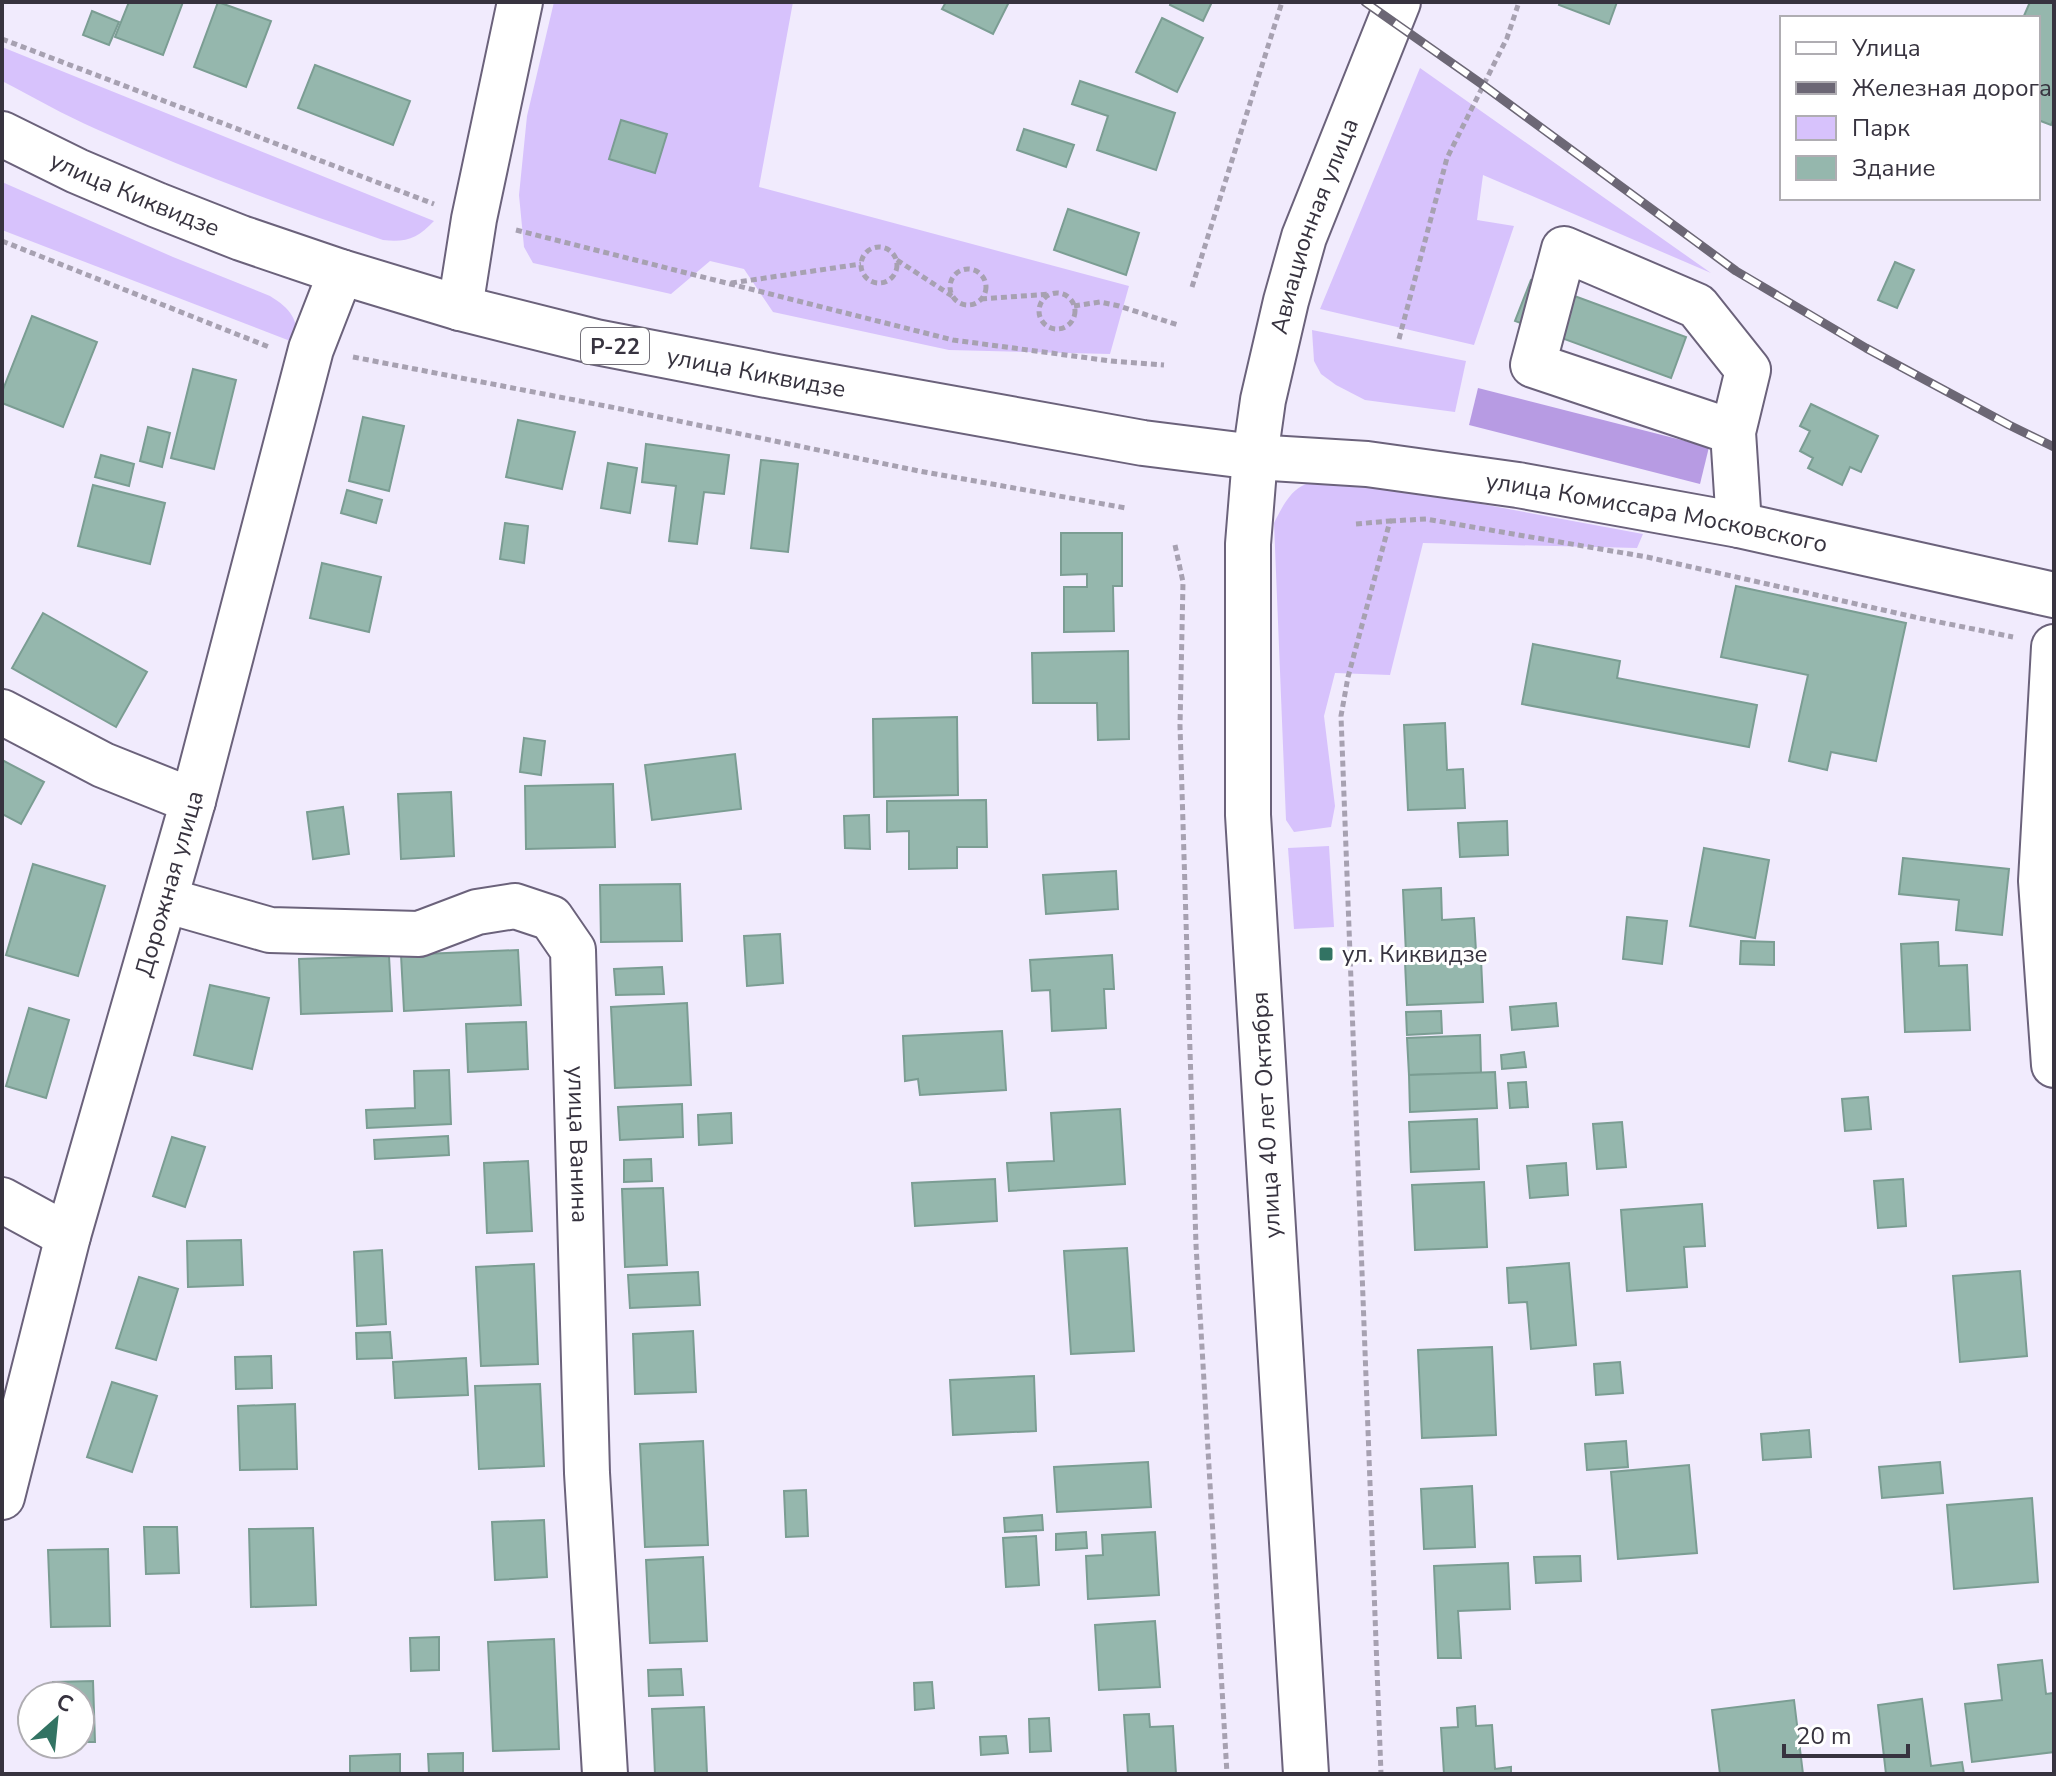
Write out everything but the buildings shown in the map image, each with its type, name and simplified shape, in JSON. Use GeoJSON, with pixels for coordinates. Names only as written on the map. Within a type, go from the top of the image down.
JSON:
{"type":"FeatureCollection","features":[{"type":"Feature","properties":{"kind":"main road"},"geometry":{"type":"LineString","coordinates":[[460,308],[474,219],[520,2]]}},
{"type":"Feature","properties":{"kind":"main road","name":"Авиационная улица"},"geometry":{"type":"LineString","coordinates":[[1255,457],[1263,400],[1304,237],[1398,2]]}},
{"type":"Feature","properties":{"kind":"main road","name":"улица Киквидзе"},"geometry":{"type":"LineString","coordinates":[[2,134],[77,171],[241,238],[460,308],[596,342],[777,377],[1143,443],[1255,457]]}},
{"type":"Feature","properties":{"kind":"main road"},"geometry":{"type":"LineString","coordinates":[[1733,432],[1533,365],[1564,249],[1697,306],[1748,370],[1733,432],[1739,525]]}},
{"type":"Feature","properties":{"kind":"main road","name":"Дорожная улица"},"geometry":{"type":"LineString","coordinates":[[2,1497],[68,1236],[193,801],[311,349],[341,272]]}},
{"type":"Feature","properties":{"kind":"main road","name":"улица Комиссара Московского"},"geometry":{"type":"LineString","coordinates":[[1255,457],[1367,464],[1518,485],[1739,525],[2054,595]]}},
{"type":"Feature","properties":{"kind":"main road","name":"улица 40 лет Октября"},"geometry":{"type":"LineString","coordinates":[[1255,457],[1248,544],[1248,815],[1306,1774]]}},
{"type":"Feature","properties":{"kind":"main road"},"geometry":{"type":"LineString","coordinates":[[2039,643],[2041,881],[2054,1065]]}},
{"type":"Feature","properties":{"kind":"main road"},"geometry":{"type":"LineString","coordinates":[[2,712],[103,765],[193,801]]}},
{"type":"Feature","properties":{"kind":"main road","name":"улица Ванина"},"geometry":{"type":"LineString","coordinates":[[165,900],[270,930],[419,934],[477,912],[515,906],[551,918],[573,950],[587,1473],[605,1774]]}},
{"type":"Feature","properties":{"kind":"main road"},"geometry":{"type":"LineString","coordinates":[[2,1200],[68,1236]]}},
{"type":"Feature","properties":{"kind":"path"},"geometry":{"type":"LineString","coordinates":[[1192,287],[1282,2]]}},
{"type":"Feature","properties":{"kind":"path"},"geometry":{"type":"LineString","coordinates":[[1399,339],[1447,158],[1507,38],[1519,2]]}},
{"type":"Feature","properties":{"kind":"path"},"geometry":{"type":"LineString","coordinates":[[2,39],[474,219],[953,340],[1164,365]]}},
{"type":"Feature","properties":{"kind":"path"},"geometry":{"type":"LineString","coordinates":[[2,241],[283,352],[311,349],[919,471],[1126,508]]}},
{"type":"Feature","properties":{"kind":"path"},"geometry":{"type":"LineString","coordinates":[[896,260],[897,268],[892,278],[883,283],[872,282],[863,275],[863,256],[876,247],[884,248],[896,260],[961,304],[971,304],[981,299],[1055,293],[1070,298],[1074,306],[1075,314],[1070,324],[1061,329],[1050,328],[1042,321],[1039,310],[1041,302],[1055,293]]}},
{"type":"Feature","properties":{"kind":"path"},"geometry":{"type":"LineString","coordinates":[[727,284],[861,264]]}},
{"type":"Feature","properties":{"kind":"path"},"geometry":{"type":"LineString","coordinates":[[952,296],[952,278],[965,269],[980,274],[985,281],[986,289],[981,299]]}},
{"type":"Feature","properties":{"kind":"path"},"geometry":{"type":"LineString","coordinates":[[1074,306],[1100,302],[1178,325]]}},
{"type":"Feature","properties":{"kind":"path"},"geometry":{"type":"LineString","coordinates":[[1356,524],[1426,519],[1647,557],[2039,643]]}},
{"type":"Feature","properties":{"kind":"path"},"geometry":{"type":"LineString","coordinates":[[1381,1774],[1341,716],[1348,677],[1390,521]]}},
{"type":"Feature","properties":{"kind":"path"},"geometry":{"type":"LineString","coordinates":[[1175,545],[1183,582],[1180,726],[1196,1245],[1227,1774]]}},
{"type":"Feature","properties":{"kind":"green space"},"geometry":{"type":"Polygon","coordinates":[[[554,2],[793,2],[759,187],[1129,286],[1110,354],[949,350],[773,312],[744,269],[710,261],[671,294],[533,263],[524,247],[519,195],[527,116],[554,2]]]}},
{"type":"Feature","properties":{"kind":"green space"},"geometry":{"type":"Polygon","coordinates":[[[2,47],[434,221],[411,238],[383,240],[203,174],[84,124],[2,81],[2,47]]]}},
{"type":"Feature","properties":{"kind":"green space"},"geometry":{"type":"Polygon","coordinates":[[[1420,68],[1711,273],[1483,175],[1477,220],[1514,226],[1474,345],[1320,309],[1420,68]]]}},
{"type":"Feature","properties":{"kind":"green space"},"geometry":{"type":"Polygon","coordinates":[[[2,182],[270,296],[292,316],[298,344],[2,230],[2,182]]]}},
{"type":"Feature","properties":{"kind":"green space"},"geometry":{"type":"Polygon","coordinates":[[[1312,330],[1466,361],[1455,412],[1365,400],[1336,385],[1321,374],[1314,361],[1312,330]]]}},
{"type":"Feature","properties":{"kind":"green space"},"geometry":{"type":"Polygon","coordinates":[[[1347,479],[1643,534],[1637,548],[1423,543],[1390,675],[1335,673],[1324,716],[1335,806],[1331,827],[1294,832],[1286,820],[1274,523],[1288,499],[1301,486],[1347,479]]]}},
{"type":"Feature","properties":{"kind":"green space"},"geometry":{"type":"Polygon","coordinates":[[[1329,846],[1334,927],[1294,929],[1288,848],[1329,846]]]}},
{"type":"Feature","properties":{"kind":"shaded area"},"geometry":{"type":"Polygon","coordinates":[[[1478,388],[1709,447],[1700,484],[1469,425],[1478,388]]]}},
{"type":"Feature","properties":{"kind":"railway"},"geometry":{"type":"LineString","coordinates":[[1365,2],[1736,271],[1866,348],[2054,447]]}},
{"type":"Feature","properties":{"kind":"place","name":"ул. Киквидзе"},"geometry":{"type":"Point","coordinates":[1326,954]}}]}
